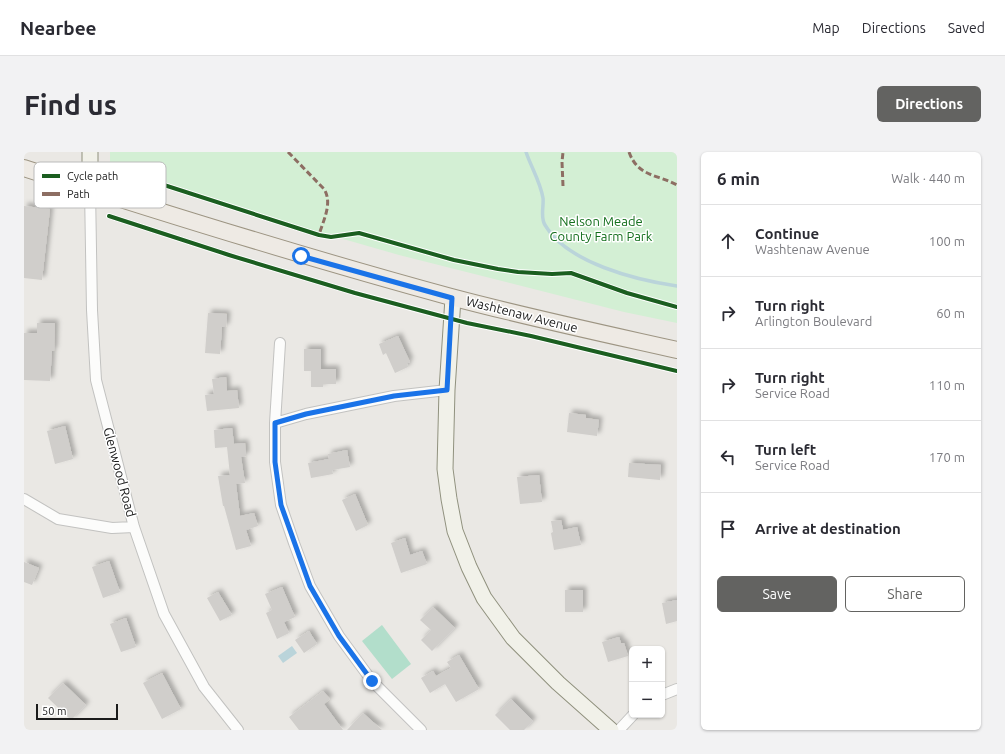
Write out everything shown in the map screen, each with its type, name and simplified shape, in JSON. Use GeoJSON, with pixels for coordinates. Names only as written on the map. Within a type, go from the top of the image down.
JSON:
{"type":"FeatureCollection","features":[{"type":"Feature","properties":{"kind":"main road","name":"Washtenaw Avenue"},"geometry":{"type":"LineString","coordinates":[[24,168],[34,171]]}},
{"type":"Feature","properties":{"kind":"main road","name":"Washtenaw Avenue"},"geometry":{"type":"LineString","coordinates":[[150,208],[301,256],[452,298],[566,326],[677,350]]}},
{"type":"Feature","properties":{"kind":"street","name":"Glenwood Road"},"geometry":{"type":"LineString","coordinates":[[90,208],[92,310],[96,380],[134,527],[164,614],[204,687],[238,730]]}},
{"type":"Feature","properties":{"kind":"street"},"geometry":{"type":"LineString","coordinates":[[452,298],[447,390],[446,469],[449,499],[455,531],[469,567],[483,595],[513,638],[558,683],[611,730]]}},
{"type":"Feature","properties":{"kind":"street"},"geometry":{"type":"LineString","coordinates":[[280,343],[275,423],[275,462],[281,505],[310,586],[339,636],[372,681],[421,730]]}},
{"type":"Feature","properties":{"kind":"street"},"geometry":{"type":"LineString","coordinates":[[275,423],[306,414],[394,396],[447,390]]}},
{"type":"Feature","properties":{"kind":"street"},"geometry":{"type":"LineString","coordinates":[[24,499],[58,519],[112,528],[134,527]]}},
{"type":"Feature","properties":{"kind":"street"},"geometry":{"type":"LineString","coordinates":[[665,694],[677,689]]}},
{"type":"Feature","properties":{"kind":"street"},"geometry":{"type":"LineString","coordinates":[[619,730],[630,718]]}},
{"type":"Feature","properties":{"kind":"green space","name":"Nelson Meade County Farm Park"},"geometry":{"type":"Polygon","coordinates":[[[110,152],[677,152],[677,323],[624,312],[399,255],[298,226],[166,182],[166,162],[110,162],[110,152]]]}},
{"type":"Feature","properties":{"kind":"green space"},"geometry":{"type":"Polygon","coordinates":[[[382,625],[411,664],[392,679],[362,641],[382,625]]]}},
{"type":"Feature","properties":{"kind":"water"},"geometry":{"type":"Polygon","coordinates":[[[292,646],[297,653],[283,663],[278,656],[292,646]]]}},
{"type":"Feature","properties":{"kind":"building"},"geometry":{"type":"Polygon","coordinates":[[[24,206],[50,209],[42,280],[24,278],[24,206]]]}},
{"type":"Feature","properties":{"kind":"building"},"geometry":{"type":"Polygon","coordinates":[[[208,313],[227,314],[226,327],[222,327],[220,354],[205,353],[208,313]]]}},
{"type":"Feature","properties":{"kind":"building"},"geometry":{"type":"Polygon","coordinates":[[[37,323],[55,323],[54,351],[52,351],[50,381],[24,380],[24,333],[37,333],[37,323]]]}},
{"type":"Feature","properties":{"kind":"building"},"geometry":{"type":"Polygon","coordinates":[[[398,336],[410,362],[407,363],[408,367],[395,373],[386,353],[383,355],[379,344],[398,336]]]}},
{"type":"Feature","properties":{"kind":"building"},"geometry":{"type":"Polygon","coordinates":[[[304,349],[321,349],[321,369],[336,369],[336,384],[323,384],[323,387],[311,387],[311,371],[304,371],[304,349]]]}},
{"type":"Feature","properties":{"kind":"building"},"geometry":{"type":"Polygon","coordinates":[[[226,377],[227,391],[237,390],[239,408],[207,411],[205,395],[214,394],[212,379],[226,377]]]}},
{"type":"Feature","properties":{"kind":"building"},"geometry":{"type":"Polygon","coordinates":[[[569,413],[586,415],[586,418],[599,420],[597,436],[567,432],[569,413]]]}},
{"type":"Feature","properties":{"kind":"building"},"geometry":{"type":"Polygon","coordinates":[[[65,426],[73,459],[55,464],[47,431],[65,426]]]}},
{"type":"Feature","properties":{"kind":"building"},"geometry":{"type":"Polygon","coordinates":[[[232,428],[234,444],[245,443],[246,456],[241,457],[245,483],[236,484],[240,516],[254,513],[258,526],[246,530],[251,546],[236,550],[223,506],[218,476],[230,475],[227,447],[215,448],[214,430],[232,428]]]}},
{"type":"Feature","properties":{"kind":"building"},"geometry":{"type":"Polygon","coordinates":[[[347,450],[350,467],[332,470],[333,474],[311,478],[308,463],[329,459],[328,454],[347,450]]]}},
{"type":"Feature","properties":{"kind":"building"},"geometry":{"type":"Polygon","coordinates":[[[629,463],[661,465],[660,480],[628,477],[629,463]]]}},
{"type":"Feature","properties":{"kind":"building"},"geometry":{"type":"Polygon","coordinates":[[[539,475],[542,502],[520,504],[517,477],[539,475]]]}},
{"type":"Feature","properties":{"kind":"building"},"geometry":{"type":"Polygon","coordinates":[[[355,494],[368,525],[356,531],[342,500],[355,494]]]}},
{"type":"Feature","properties":{"kind":"building"},"geometry":{"type":"Polygon","coordinates":[[[561,520],[563,530],[577,527],[581,545],[554,550],[551,533],[553,532],[551,521],[561,520]]]}},
{"type":"Feature","properties":{"kind":"building"},"geometry":{"type":"Polygon","coordinates":[[[405,538],[410,555],[422,551],[427,564],[401,573],[391,543],[405,538]]]}},
{"type":"Feature","properties":{"kind":"building"},"geometry":{"type":"Polygon","coordinates":[[[109,561],[120,592],[103,598],[92,567],[109,561]]]}},
{"type":"Feature","properties":{"kind":"building"},"geometry":{"type":"Polygon","coordinates":[[[24,562],[39,568],[32,585],[24,582],[24,562]]]}},
{"type":"Feature","properties":{"kind":"building"},"geometry":{"type":"Polygon","coordinates":[[[282,587],[295,617],[284,622],[289,633],[277,639],[266,613],[272,610],[265,594],[282,587]]]}},
{"type":"Feature","properties":{"kind":"building"},"geometry":{"type":"Polygon","coordinates":[[[565,590],[583,590],[583,612],[565,612],[565,590]]]}},
{"type":"Feature","properties":{"kind":"building"},"geometry":{"type":"Polygon","coordinates":[[[218,592],[232,615],[220,621],[207,598],[218,592]]]}},
{"type":"Feature","properties":{"kind":"building"},"geometry":{"type":"Polygon","coordinates":[[[677,600],[677,621],[666,624],[662,603],[677,600]]]}},
{"type":"Feature","properties":{"kind":"building"},"geometry":{"type":"Polygon","coordinates":[[[433,607],[455,628],[432,651],[421,640],[431,630],[420,620],[433,607]]]}},
{"type":"Feature","properties":{"kind":"building"},"geometry":{"type":"Polygon","coordinates":[[[126,618],[136,647],[121,652],[110,624],[126,618]]]}},
{"type":"Feature","properties":{"kind":"building"},"geometry":{"type":"Polygon","coordinates":[[[309,631],[317,644],[304,653],[295,640],[309,631]]]}},
{"type":"Feature","properties":{"kind":"building"},"geometry":{"type":"Polygon","coordinates":[[[619,637],[621,643],[624,643],[628,656],[608,662],[602,642],[619,637]]]}},
{"type":"Feature","properties":{"kind":"building"},"geometry":{"type":"Polygon","coordinates":[[[459,655],[479,689],[456,702],[445,684],[430,693],[421,678],[433,671],[436,676],[451,668],[447,662],[459,655]]]}},
{"type":"Feature","properties":{"kind":"building"},"geometry":{"type":"Polygon","coordinates":[[[162,673],[181,709],[162,719],[143,683],[162,673]]]}},
{"type":"Feature","properties":{"kind":"building"},"geometry":{"type":"Polygon","coordinates":[[[63,683],[86,705],[71,720],[48,698],[63,683]]]}},
{"type":"Feature","properties":{"kind":"building"},"geometry":{"type":"Polygon","coordinates":[[[323,691],[330,699],[324,704],[343,730],[299,730],[289,717],[323,691]]]}},
{"type":"Feature","properties":{"kind":"building"},"geometry":{"type":"Polygon","coordinates":[[[511,699],[533,721],[524,730],[510,730],[495,715],[511,699]]]}},
{"type":"Feature","properties":{"kind":"building"},"geometry":{"type":"Polygon","coordinates":[[[363,713],[382,730],[347,730],[363,713]]]}},
{"type":"Feature","properties":{"kind":"waterway"},"geometry":{"type":"LineString","coordinates":[[526,152],[542,192],[542,215],[545,225],[555,238],[569,250],[604,268],[642,279],[677,286]]}},
{"type":"Feature","properties":{"kind":"marked path"},"geometry":{"type":"LineString","coordinates":[[288,152],[324,189],[327,194],[328,200],[326,212],[319,235]]}},
{"type":"Feature","properties":{"kind":"marked path"},"geometry":{"type":"LineString","coordinates":[[563,152],[563,186]]}},
{"type":"Feature","properties":{"kind":"marked path"},"geometry":{"type":"LineString","coordinates":[[629,152],[637,166],[643,171],[677,185]]}},
{"type":"Feature","properties":{"kind":"cycle path"},"geometry":{"type":"LineString","coordinates":[[166,186],[319,235],[331,237],[359,233],[454,260],[498,269],[552,274],[571,273],[627,293],[677,307]]}},
{"type":"Feature","properties":{"kind":"cycle path"},"geometry":{"type":"LineString","coordinates":[[109,216],[229,255],[355,293],[467,323],[531,336],[677,371]]}},
{"type":"Feature","properties":{"kind":"route"},"geometry":{"type":"LineString","coordinates":[[301,256],[452,298],[447,390],[394,396],[306,414],[275,423],[275,462],[281,505],[310,586],[339,636],[372,681]]}}]}
